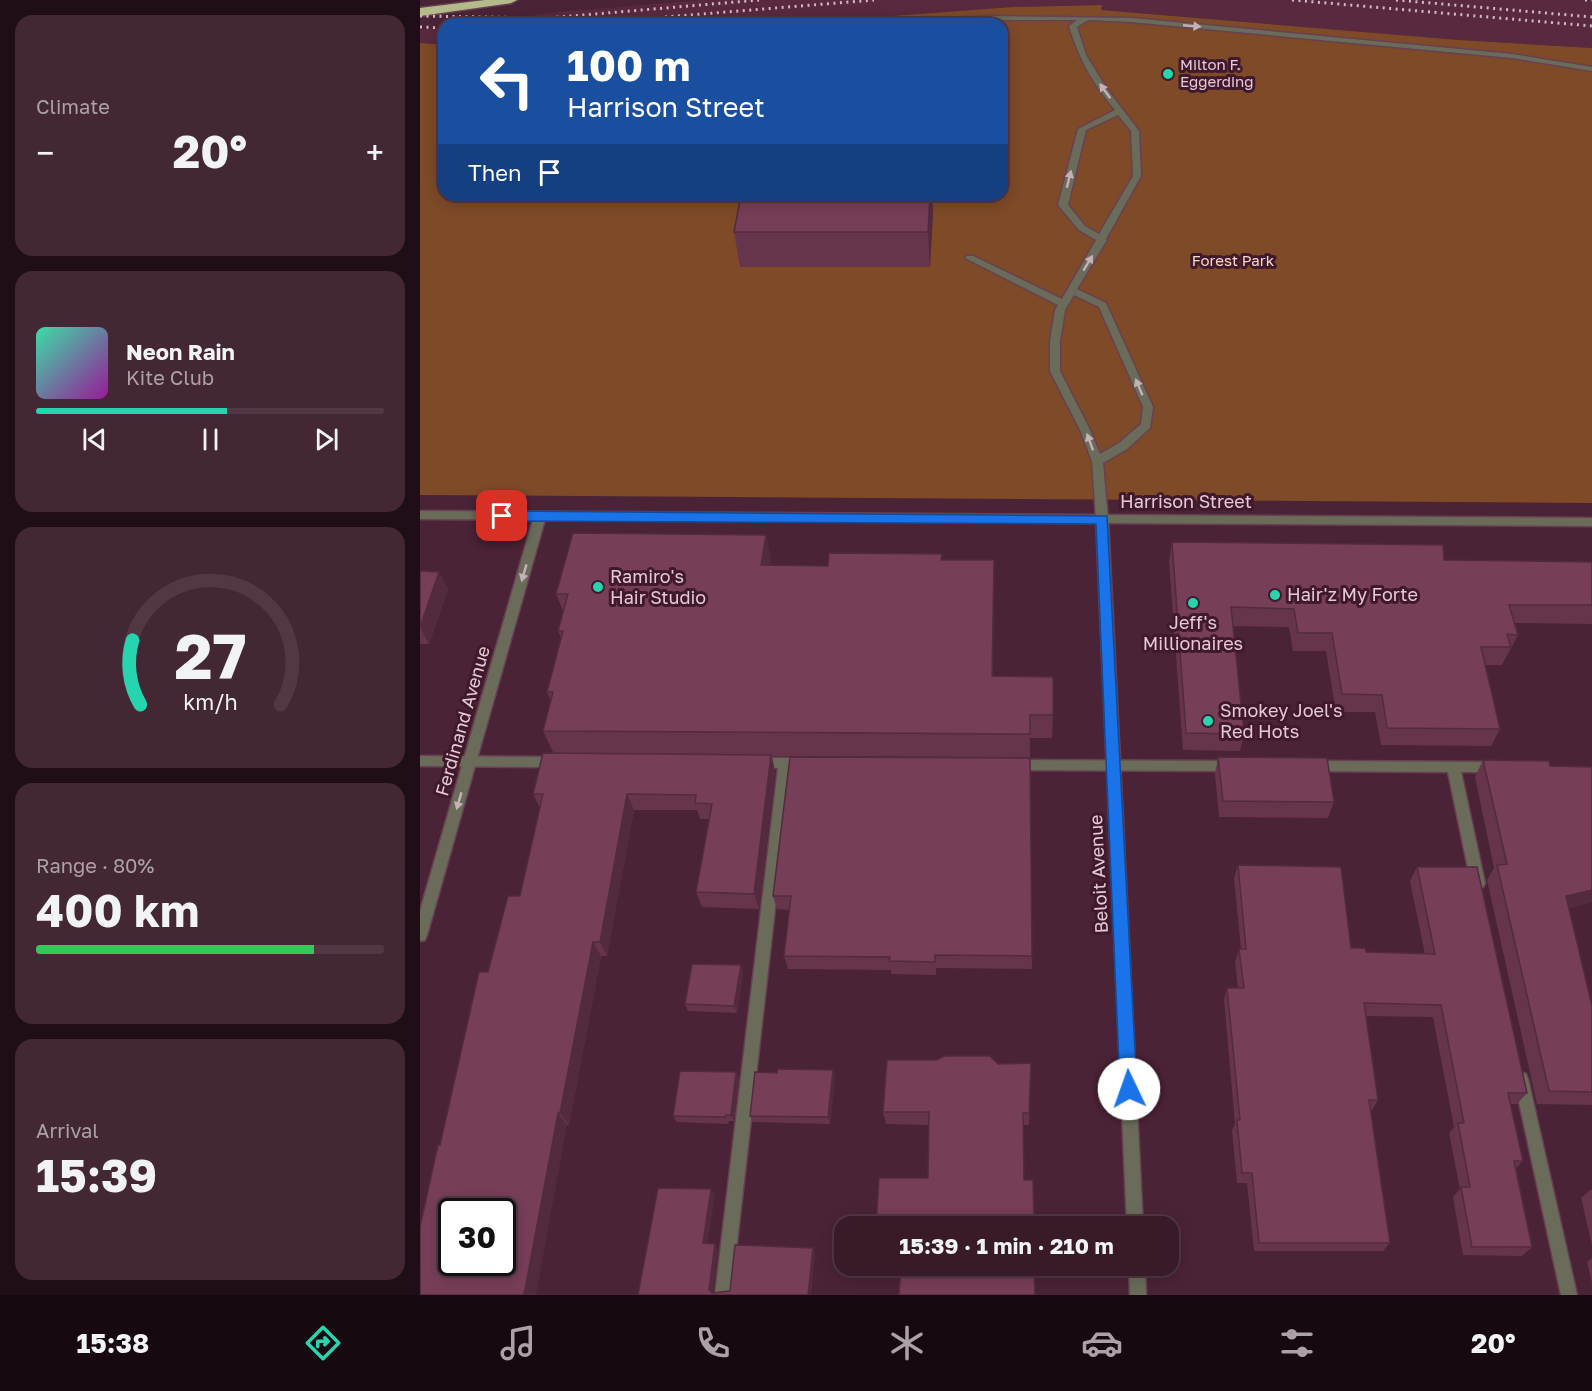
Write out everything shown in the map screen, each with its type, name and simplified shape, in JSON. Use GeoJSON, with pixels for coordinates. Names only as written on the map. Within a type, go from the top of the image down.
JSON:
{"type":"FeatureCollection","features":[{"type":"Feature","properties":{"kind":"highway"},"geometry":{"type":"LineString","coordinates":[[420,12],[511,0]]}},
{"type":"Feature","properties":{"kind":"street"},"geometry":{"type":"LineString","coordinates":[[988,18],[1131,20],[1512,56],[1592,69]]}},
{"type":"Feature","properties":{"kind":"street","name":"Beloit Avenue"},"geometry":{"type":"LineString","coordinates":[[1087,18],[1073,26],[1082,55],[1135,131],[1137,176],[1060,310],[1055,341],[1055,371],[1085,430],[1097,461],[1102,519],[1134,1216]]}},
{"type":"Feature","properties":{"kind":"street"},"geometry":{"type":"LineString","coordinates":[[1102,240],[1082,228],[1063,205],[1082,129],[1120,111]]}},
{"type":"Feature","properties":{"kind":"street"},"geometry":{"type":"LineString","coordinates":[[970,258],[1064,304]]}},
{"type":"Feature","properties":{"kind":"street"},"geometry":{"type":"LineString","coordinates":[[1072,290],[1103,305],[1148,407],[1146,425],[1123,446],[1097,461]]}},
{"type":"Feature","properties":{"kind":"street","name":"Harrison Street"},"geometry":{"type":"LineString","coordinates":[[420,515],[1592,522]]}},
{"type":"Feature","properties":{"kind":"street","name":"Ferdinand Avenue"},"geometry":{"type":"LineString","coordinates":[[420,935],[540,516]]}},
{"type":"Feature","properties":{"kind":"street"},"geometry":{"type":"LineString","coordinates":[[420,761],[567,762]]}},
{"type":"Feature","properties":{"kind":"street"},"geometry":{"type":"LineString","coordinates":[[751,763],[821,764]]}},
{"type":"Feature","properties":{"kind":"street"},"geometry":{"type":"LineString","coordinates":[[723,1295],[786,763]]}},
{"type":"Feature","properties":{"kind":"street"},"geometry":{"type":"LineString","coordinates":[[1000,765],[1239,766]]}},
{"type":"Feature","properties":{"kind":"street"},"geometry":{"type":"LineString","coordinates":[[1298,766],[1511,767]]}},
{"type":"Feature","properties":{"kind":"street"},"geometry":{"type":"LineString","coordinates":[[1453,767],[1481,893]]}},
{"type":"Feature","properties":{"kind":"street"},"geometry":{"type":"LineString","coordinates":[[1519,1065],[1569,1295]]}},
{"type":"Feature","properties":{"kind":"street"},"geometry":{"type":"LineString","coordinates":[[1137,1276],[1138,1295]]}},
{"type":"Feature","properties":{"kind":"shaded area"},"geometry":{"type":"Polygon","coordinates":[[[701,0],[1592,0],[1592,48],[1459,40],[1101,10],[1101,5],[1012,7],[866,18],[514,18],[701,0]]]}},
{"type":"Feature","properties":{"kind":"shaded area"},"geometry":{"type":"Polygon","coordinates":[[[438,28],[438,44],[420,43],[420,30],[438,28]]]}},
{"type":"Feature","properties":{"kind":"green space","name":"Forest Park"},"geometry":{"type":"Polygon","coordinates":[[[1102,5],[1101,10],[1459,40],[1592,48],[1592,503],[420,495],[420,43],[438,44],[438,201],[1008,201],[1008,18],[866,18],[1012,7],[1102,5]]]}},
{"type":"Feature","properties":{"kind":"building"},"geometry":{"type":"Polygon","coordinates":[[[740,201],[930,201],[928,232],[734,232],[740,201]]]}},
{"type":"Feature","properties":{"kind":"building"},"geometry":{"type":"Polygon","coordinates":[[[573,533],[766,535],[761,565],[828,566],[829,553],[942,554],[941,560],[994,560],[992,676],[1053,677],[1053,715],[1030,715],[1030,734],[543,731],[553,692],[547,692],[563,631],[558,631],[568,594],[556,594],[573,533]]]}},
{"type":"Feature","properties":{"kind":"building"},"geometry":{"type":"Polygon","coordinates":[[[1172,542],[1443,545],[1444,560],[1592,562],[1592,605],[1509,605],[1518,635],[1507,634],[1511,647],[1481,647],[1500,729],[1387,728],[1382,695],[1342,694],[1332,633],[1298,633],[1294,609],[1231,607],[1244,734],[1186,733],[1172,542]]]}},
{"type":"Feature","properties":{"kind":"building"},"geometry":{"type":"Polygon","coordinates":[[[420,571],[439,572],[420,627],[420,571]]]}},
{"type":"Feature","properties":{"kind":"building"},"geometry":{"type":"Polygon","coordinates":[[[543,753],[771,755],[754,894],[696,892],[712,804],[695,803],[696,795],[627,794],[600,942],[593,942],[524,1295],[420,1295],[420,1227],[479,972],[488,972],[508,896],[520,896],[543,794],[533,794],[543,753]]]}},
{"type":"Feature","properties":{"kind":"building"},"geometry":{"type":"Polygon","coordinates":[[[790,757],[1030,758],[1032,956],[935,955],[935,962],[889,961],[890,957],[784,956],[791,896],[773,896],[790,757]]]}},
{"type":"Feature","properties":{"kind":"building"},"geometry":{"type":"Polygon","coordinates":[[[1218,757],[1327,758],[1334,802],[1223,801],[1218,757]]]}},
{"type":"Feature","properties":{"kind":"building"},"geometry":{"type":"Polygon","coordinates":[[[1483,760],[1549,761],[1550,766],[1592,767],[1592,890],[1566,896],[1592,1006],[1592,1092],[1549,1091],[1497,865],[1507,864],[1483,760]]]}},
{"type":"Feature","properties":{"kind":"building"},"geometry":{"type":"Polygon","coordinates":[[[1238,865],[1341,867],[1351,948],[1365,948],[1366,952],[1435,954],[1417,867],[1477,867],[1527,1093],[1508,1093],[1523,1161],[1514,1161],[1532,1247],[1472,1247],[1461,1187],[1470,1187],[1458,1123],[1464,1123],[1441,1005],[1364,1003],[1378,1100],[1369,1100],[1390,1243],[1259,1243],[1252,1173],[1242,1173],[1237,1120],[1240,1120],[1227,988],[1244,988],[1239,949],[1246,949],[1238,865]]]}},
{"type":"Feature","properties":{"kind":"building"},"geometry":{"type":"Polygon","coordinates":[[[692,964],[741,965],[734,1006],[685,1004],[692,964]]]}},
{"type":"Feature","properties":{"kind":"building"},"geometry":{"type":"Polygon","coordinates":[[[945,1056],[990,1056],[998,1064],[1031,1063],[1029,1113],[1023,1113],[1024,1180],[1033,1180],[1034,1216],[877,1216],[879,1178],[928,1178],[929,1112],[883,1112],[887,1060],[936,1060],[945,1056]]]}},
{"type":"Feature","properties":{"kind":"building"},"geometry":{"type":"Polygon","coordinates":[[[778,1069],[833,1070],[828,1117],[750,1116],[755,1072],[777,1073],[778,1069]]]}},
{"type":"Feature","properties":{"kind":"building"},"geometry":{"type":"Polygon","coordinates":[[[680,1071],[736,1072],[731,1115],[725,1117],[673,1116],[680,1071]]]}},
{"type":"Feature","properties":{"kind":"building"},"geometry":{"type":"Polygon","coordinates":[[[658,1188],[711,1189],[703,1243],[715,1244],[709,1290],[712,1293],[730,1291],[735,1245],[813,1248],[808,1295],[638,1295],[658,1188]]]}},
{"type":"Feature","properties":{"kind":"building"},"geometry":{"type":"Polygon","coordinates":[[[900,1276],[1034,1276],[1035,1295],[899,1295],[900,1276]]]}},
{"type":"Feature","properties":{"kind":"railway"},"geometry":{"type":"LineString","coordinates":[[420,16],[548,18],[759,0]]}},
{"type":"Feature","properties":{"kind":"railway"},"geometry":{"type":"LineString","coordinates":[[665,17],[874,0]]}},
{"type":"Feature","properties":{"kind":"railway"},"geometry":{"type":"LineString","coordinates":[[1292,0],[1592,26]]}},
{"type":"Feature","properties":{"kind":"railway"},"geometry":{"type":"LineString","coordinates":[[1396,0],[1592,17]]}},
{"type":"Feature","properties":{"kind":"railway"},"geometry":{"type":"LineString","coordinates":[[1585,0],[1592,0]]}},
{"type":"Feature","properties":{"kind":"railway"},"geometry":{"type":"LineString","coordinates":[[420,27],[438,28]]}},
{"type":"Feature","properties":{"kind":"place","name":"Milton F. Eggerding"},"geometry":{"type":"Point","coordinates":[1168,74]}},
{"type":"Feature","properties":{"kind":"place","name":"Ramiro's Hair Studio"},"geometry":{"type":"Point","coordinates":[598,587]}},
{"type":"Feature","properties":{"kind":"place","name":"Hair'z My Forte"},"geometry":{"type":"Point","coordinates":[1275,595]}},
{"type":"Feature","properties":{"kind":"place","name":"Jeff's Millionaires"},"geometry":{"type":"Point","coordinates":[1193,603]}},
{"type":"Feature","properties":{"kind":"place","name":"Smokey Joel's Red Hots"},"geometry":{"type":"Point","coordinates":[1208,721]}},
{"type":"Feature","properties":{"kind":"route"},"geometry":{"type":"LineString","coordinates":[[502,516],[1102,519],[1129,1089]]}}]}
